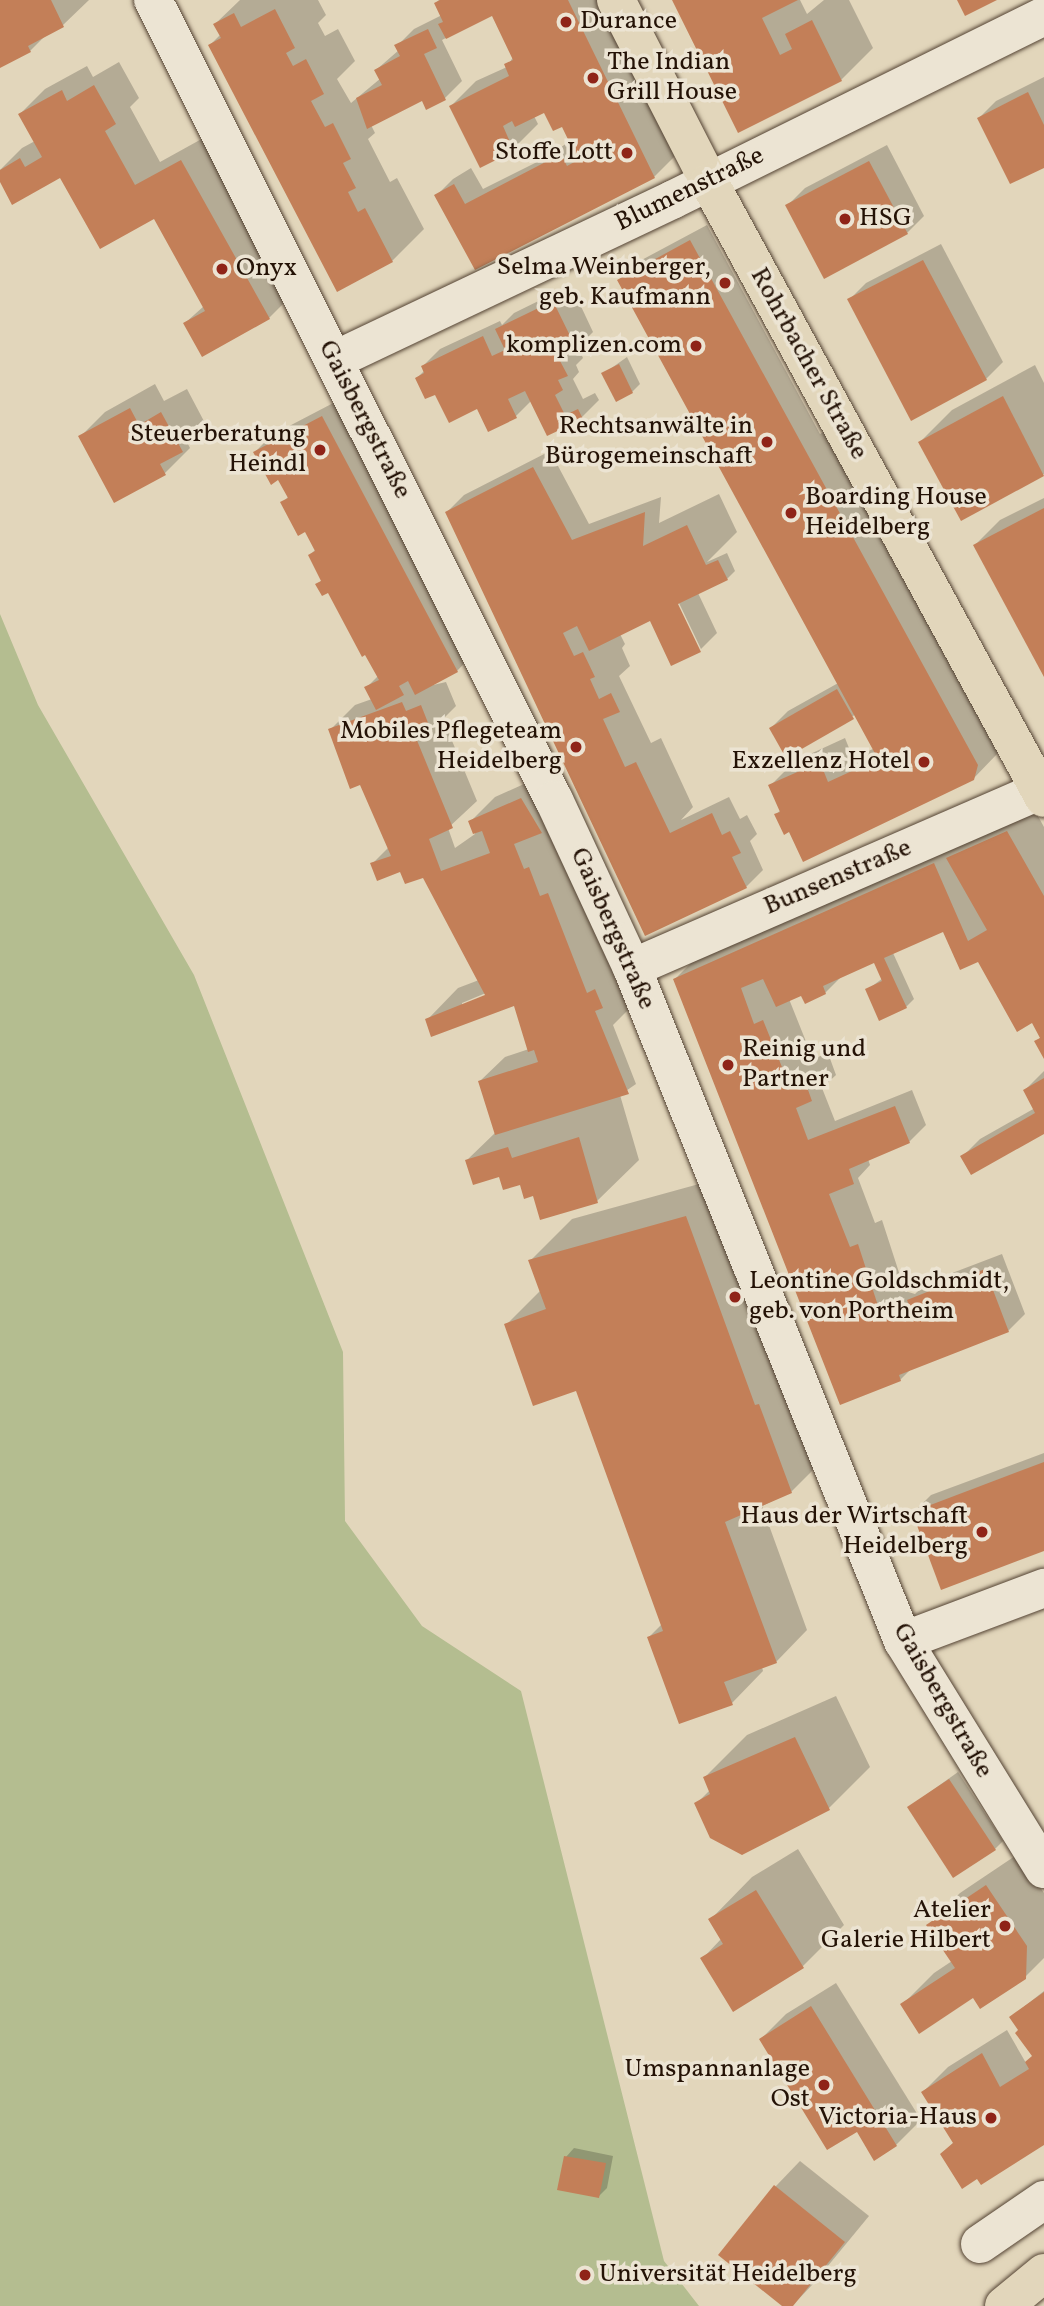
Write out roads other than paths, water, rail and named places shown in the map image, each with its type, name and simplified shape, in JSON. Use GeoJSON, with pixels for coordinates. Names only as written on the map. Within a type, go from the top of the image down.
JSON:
{"type":"FeatureCollection","features":[{"type":"Feature","properties":{"kind":"main road","name":"Rohrbacher Straße"},"geometry":{"type":"LineString","coordinates":[[616,0],[709,182],[1043,793]]}},
{"type":"Feature","properties":{"kind":"main road"},"geometry":{"type":"LineString","coordinates":[[1004,2306],[1044,2273]]}},
{"type":"Feature","properties":{"kind":"street","name":"Gaisbergstraße"},"geometry":{"type":"LineString","coordinates":[[153,0],[554,800],[632,968],[903,1641],[1044,1869]]}},
{"type":"Feature","properties":{"kind":"street","name":"Blumenstraße"},"geometry":{"type":"LineString","coordinates":[[335,360],[709,182],[1044,16]]}},
{"type":"Feature","properties":{"kind":"street","name":"Bunsenstraße"},"geometry":{"type":"LineString","coordinates":[[632,968],[1043,793]]}},
{"type":"Feature","properties":{"kind":"street"},"geometry":{"type":"LineString","coordinates":[[903,1641],[1044,1588]]}},
{"type":"Feature","properties":{"kind":"street"},"geometry":{"type":"LineString","coordinates":[[980,2244],[1044,2200]]}},
{"type":"Feature","properties":{"kind":"place","name":"Durance"},"geometry":{"type":"Point","coordinates":[566,22]}},
{"type":"Feature","properties":{"kind":"place","name":"The Indian Grill House"},"geometry":{"type":"Point","coordinates":[593,78]}},
{"type":"Feature","properties":{"kind":"place","name":"Stoffe Lott"},"geometry":{"type":"Point","coordinates":[627,153]}},
{"type":"Feature","properties":{"kind":"place","name":"HSG"},"geometry":{"type":"Point","coordinates":[845,219]}},
{"type":"Feature","properties":{"kind":"place","name":"Onyx"},"geometry":{"type":"Point","coordinates":[222,269]}},
{"type":"Feature","properties":{"kind":"place","name":"Selma Weinberger, geb. Kaufmann"},"geometry":{"type":"Point","coordinates":[725,283]}},
{"type":"Feature","properties":{"kind":"place","name":"komplizen.com"},"geometry":{"type":"Point","coordinates":[696,346]}},
{"type":"Feature","properties":{"kind":"place","name":"Rechtsanwälte in Bürogemeinschaft"},"geometry":{"type":"Point","coordinates":[767,442]}},
{"type":"Feature","properties":{"kind":"place","name":"Steuerberatung Heindl"},"geometry":{"type":"Point","coordinates":[320,450]}},
{"type":"Feature","properties":{"kind":"place","name":"Boarding House Heidelberg"},"geometry":{"type":"Point","coordinates":[791,513]}},
{"type":"Feature","properties":{"kind":"place","name":"Mobiles Pflegeteam Heidelberg"},"geometry":{"type":"Point","coordinates":[576,747]}},
{"type":"Feature","properties":{"kind":"place","name":"Exzellenz Hotel"},"geometry":{"type":"Point","coordinates":[924,762]}},
{"type":"Feature","properties":{"kind":"place","name":"Reinig und Partner"},"geometry":{"type":"Point","coordinates":[728,1065]}},
{"type":"Feature","properties":{"kind":"place","name":"Leontine Goldschmidt, geb. von Portheim"},"geometry":{"type":"Point","coordinates":[735,1297]}},
{"type":"Feature","properties":{"kind":"place","name":"Haus der Wirtschaft Heidelberg"},"geometry":{"type":"Point","coordinates":[982,1532]}},
{"type":"Feature","properties":{"kind":"place","name":"Atelier Galerie Hilbert"},"geometry":{"type":"Point","coordinates":[1005,1926]}},
{"type":"Feature","properties":{"kind":"place","name":"Umspannanlage Ost"},"geometry":{"type":"Point","coordinates":[824,2085]}},
{"type":"Feature","properties":{"kind":"place","name":"Victoria-Haus"},"geometry":{"type":"Point","coordinates":[991,2118]}},
{"type":"Feature","properties":{"kind":"place","name":"Universität Heidelberg"},"geometry":{"type":"Point","coordinates":[585,2275]}}]}
